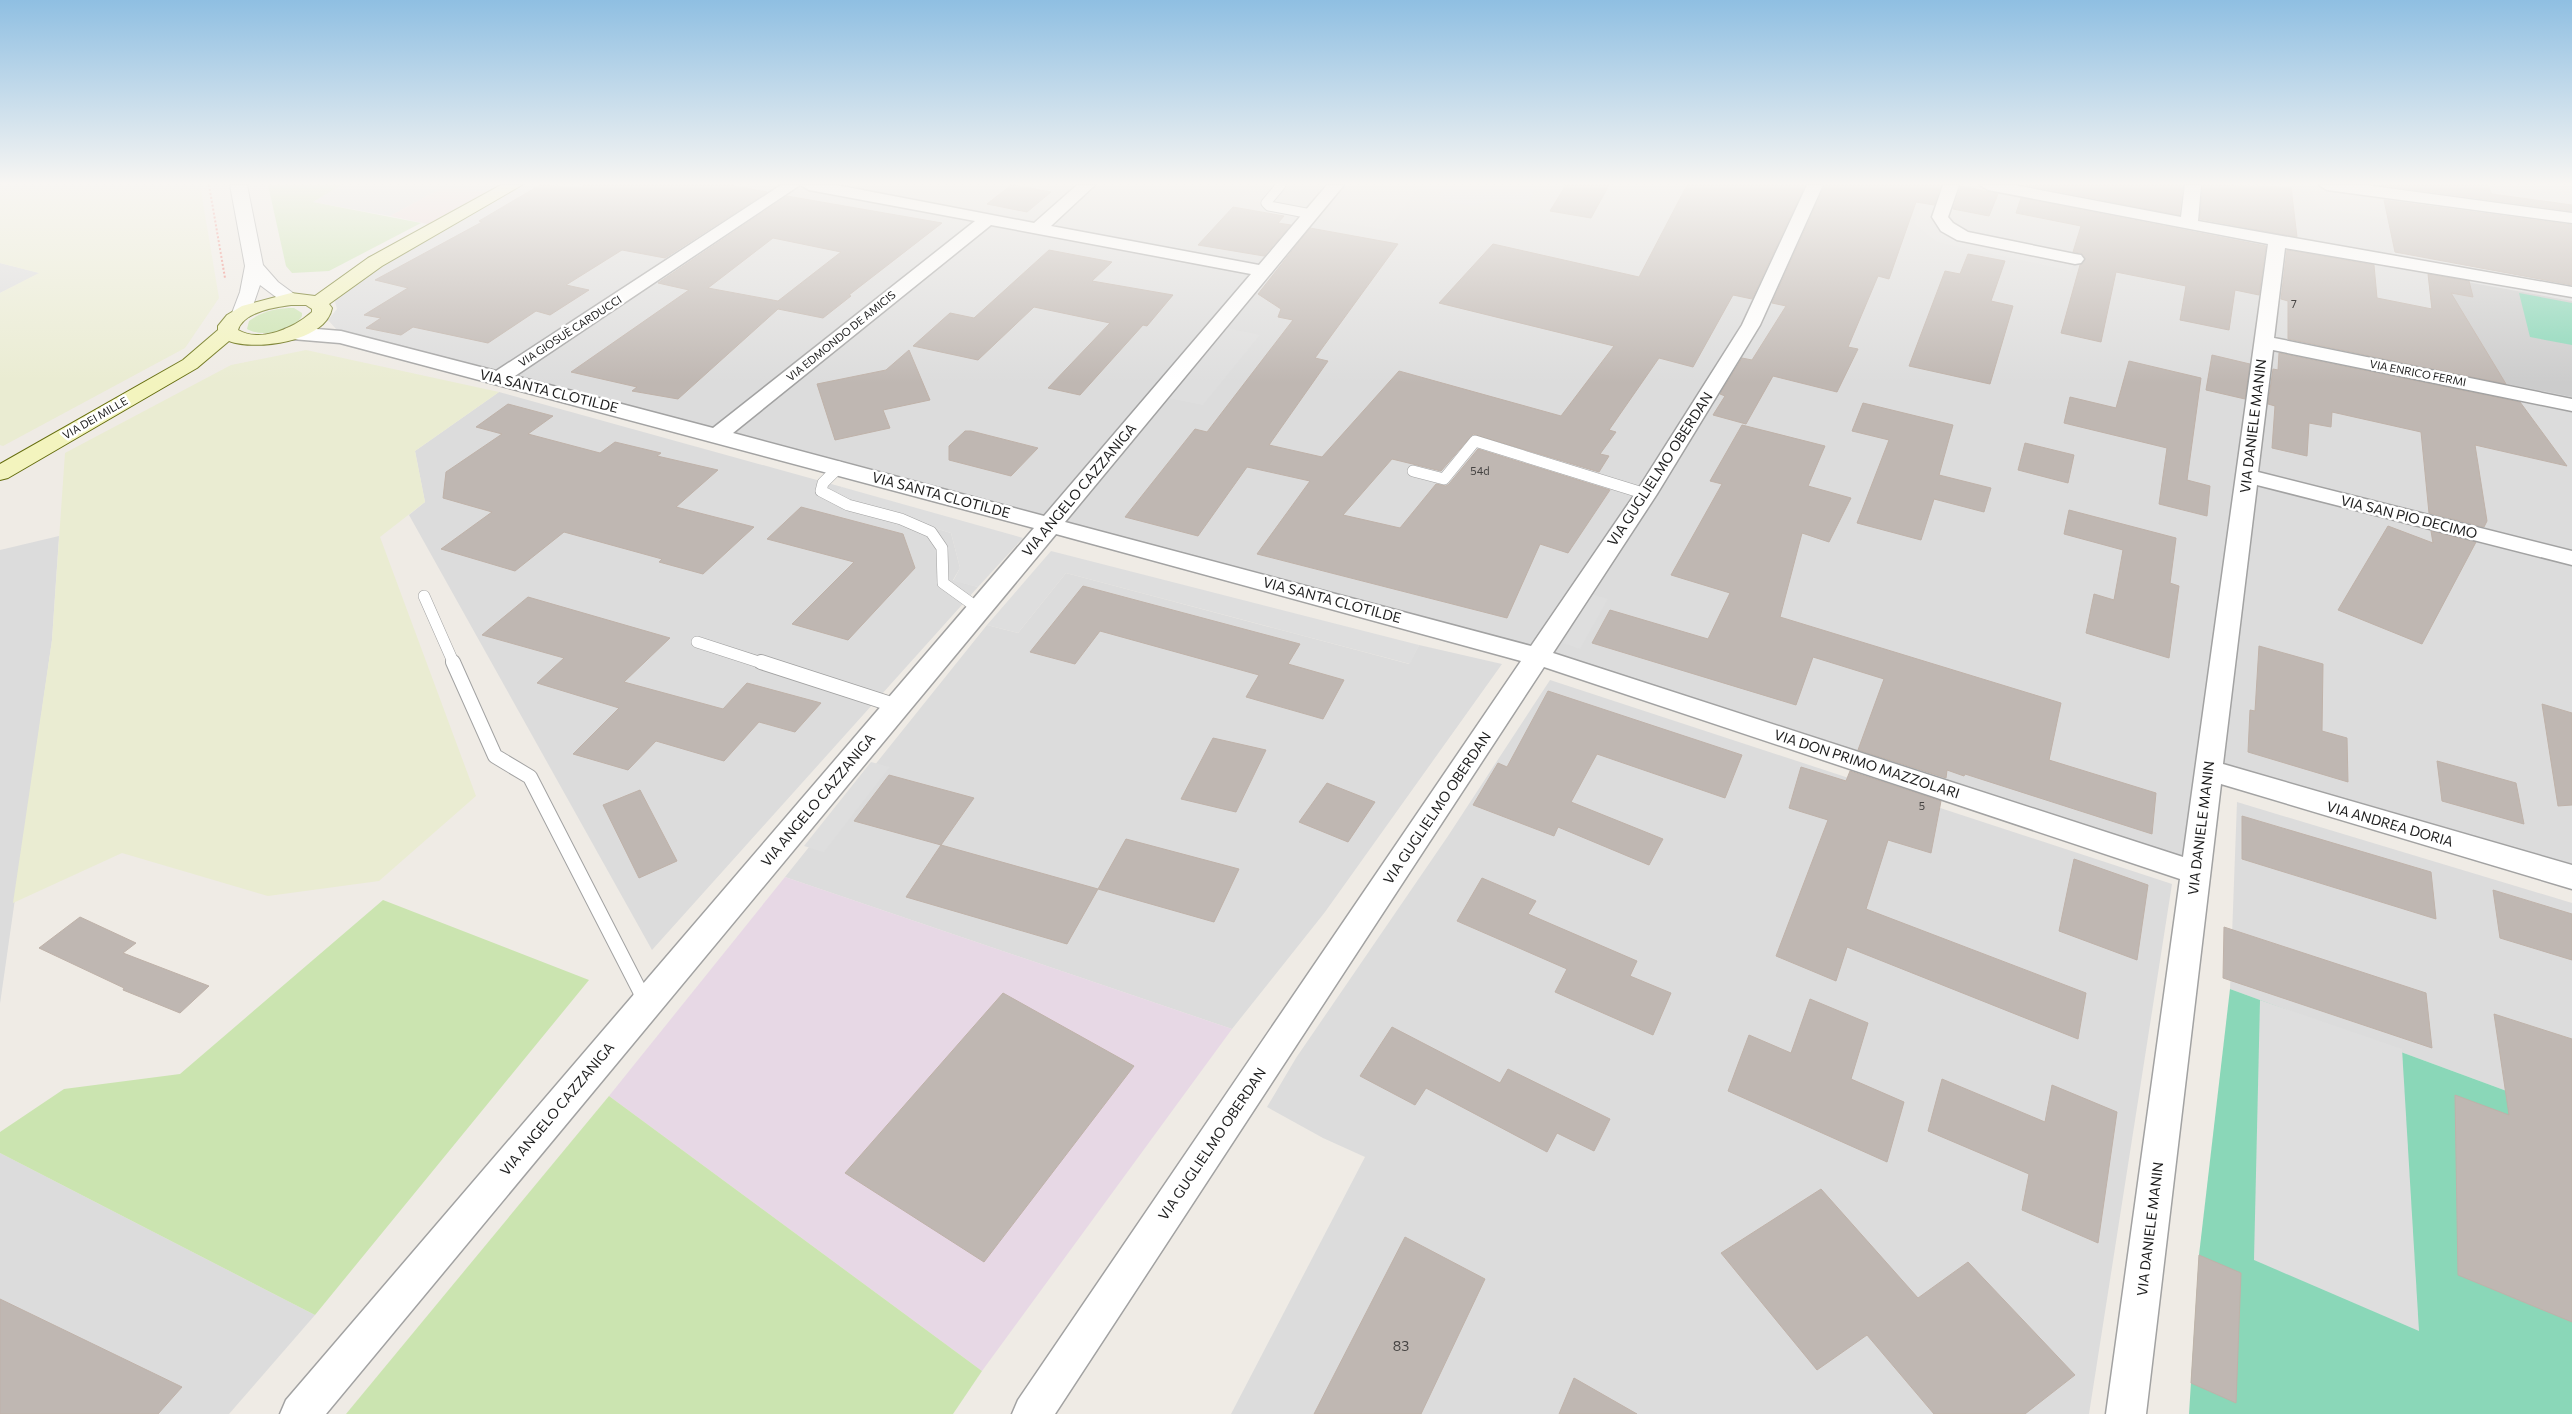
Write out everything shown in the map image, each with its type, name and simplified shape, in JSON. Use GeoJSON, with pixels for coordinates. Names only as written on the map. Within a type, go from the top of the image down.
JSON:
{"type":"FeatureCollection","features":[{"type":"Feature","properties":{"kind":"main road"},"geometry":{"type":"LineString","coordinates":[[242,313],[265,304],[292,299],[375,262],[395,251]]}},
{"type":"Feature","properties":{"kind":"main road"},"geometry":{"type":"LineString","coordinates":[[228,332],[234,337],[243,340],[257,340],[292,333],[375,262]]}},
{"type":"Feature","properties":{"kind":"main road"},"geometry":{"type":"LineString","coordinates":[[292,299],[308,300],[317,312]]}},
{"type":"Feature","properties":{"kind":"main road","name":"VIA DEI MILLE"},"geometry":{"type":"LineString","coordinates":[[190,364],[228,332],[228,326],[242,313]]}},
{"type":"Feature","properties":{"kind":"main road","name":"VIA DEI MILLE"},"geometry":{"type":"LineString","coordinates":[[0,473],[190,364],[257,340]]}},
{"type":"Feature","properties":{"kind":"street"},"geometry":{"type":"LineString","coordinates":[[242,313],[250,292],[254,266],[251,251]]}},
{"type":"Feature","properties":{"kind":"street","name":"VIA GIOSUÈ CARDUCCI"},"geometry":{"type":"LineString","coordinates":[[499,378],[692,251]]}},
{"type":"Feature","properties":{"kind":"street","name":"VIA EDMONDO DE AMICIS"},"geometry":{"type":"LineString","coordinates":[[718,435],[948,251]]}},
{"type":"Feature","properties":{"kind":"street"},"geometry":{"type":"LineString","coordinates":[[1156,251],[1263,272]]}},
{"type":"Feature","properties":{"kind":"street","name":"VIA ANGELO CAZZANIGA"},"geometry":{"type":"LineString","coordinates":[[300,1414],[1281,251]]}},
{"type":"Feature","properties":{"kind":"street","name":"VIA GUGLIELMO OBERDAN"},"geometry":{"type":"LineString","coordinates":[[1032,1414],[1646,494],[1751,326],[1786,251]]}},
{"type":"Feature","properties":{"kind":"street"},"geometry":{"type":"LineString","coordinates":[[2037,251],[2075,259]]}},
{"type":"Feature","properties":{"kind":"street","name":"VIA DANIELE MANIN"},"geometry":{"type":"LineString","coordinates":[[2126,1414],[2276,251]]}},
{"type":"Feature","properties":{"kind":"street"},"geometry":{"type":"LineString","coordinates":[[2335,251],[2572,292]]}},
{"type":"Feature","properties":{"kind":"street"},"geometry":{"type":"LineString","coordinates":[[254,266],[271,286],[292,299]]}},
{"type":"Feature","properties":{"kind":"street","name":"VIA SANTA CLOTILDE"},"geometry":{"type":"LineString","coordinates":[[317,312],[341,337]]}},
{"type":"Feature","properties":{"kind":"street","name":"VIA SANTA CLOTILDE"},"geometry":{"type":"LineString","coordinates":[[292,333],[341,337],[499,378],[839,467],[1539,657]]}},
{"type":"Feature","properties":{"kind":"street","name":"VIA ENRICO FERMI"},"geometry":{"type":"LineString","coordinates":[[2264,342],[2572,405]]}},
{"type":"Feature","properties":{"kind":"street","name":"VIA SAN PIO DECIMO"},"geometry":{"type":"LineString","coordinates":[[2247,476],[2572,558]]}},
{"type":"Feature","properties":{"kind":"street","name":"VIA DON PRIMO MAZZOLARI"},"geometry":{"type":"LineString","coordinates":[[1539,657],[2196,872]]}},
{"type":"Feature","properties":{"kind":"street","name":"VIA ANDREA DORIA"},"geometry":{"type":"LineString","coordinates":[[2208,770],[2572,877]]}},
{"type":"Feature","properties":{"kind":"lane"},"geometry":{"type":"LineString","coordinates":[[1413,471],[1444,479],[1475,441],[1646,494]]}},
{"type":"Feature","properties":{"kind":"lane"},"geometry":{"type":"LineString","coordinates":[[839,467],[823,483],[821,491],[830,498],[915,524],[931,532],[941,543],[944,556],[941,575],[945,586],[979,608]]}},
{"type":"Feature","properties":{"kind":"lane"},"geometry":{"type":"LineString","coordinates":[[424,596],[495,756],[530,776],[646,1003]]}},
{"type":"Feature","properties":{"kind":"lane"},"geometry":{"type":"LineString","coordinates":[[697,642],[897,706]]}},
{"type":"Feature","properties":{"kind":"path"},"geometry":{"type":"LineString","coordinates":[[220,251],[226,286]]}},
{"type":"Feature","properties":{"kind":"shaded area"},"geometry":{"type":"Polygon","coordinates":[[[404,251],[2268,251],[2185,861],[1549,654],[346,336],[328,320],[337,309],[334,298],[345,285],[404,251]]]}},
{"type":"Feature","properties":{"kind":"shaded area"},"geometry":{"type":"Polygon","coordinates":[[[1979,251],[2019,251],[2074,263],[2071,271],[1979,251]]]}},
{"type":"Feature","properties":{"kind":"shaded area"},"geometry":{"type":"Polygon","coordinates":[[[2279,251],[2327,251],[2572,293],[2572,870],[2219,766],[2279,251]]]}},
{"type":"Feature","properties":{"kind":"shaded area"},"geometry":{"type":"Polygon","coordinates":[[[2354,251],[2572,251],[2572,291],[2354,251]]]}},
{"type":"Feature","properties":{"kind":"shaded area"},"geometry":{"type":"Polygon","coordinates":[[[0,263],[40,273],[0,293],[0,263]]]}},
{"type":"Feature","properties":{"kind":"shaded area"},"geometry":{"type":"Polygon","coordinates":[[[2428,275],[2572,301],[2572,397],[2438,370],[2428,275]]]}},
{"type":"Feature","properties":{"kind":"shaded area"},"geometry":{"type":"Polygon","coordinates":[[[1226,328],[1260,335],[1203,405],[1168,398],[1226,328]]]}},
{"type":"Feature","properties":{"kind":"shaded area"},"geometry":{"type":"Polygon","coordinates":[[[499,392],[842,487],[832,497],[951,533],[960,568],[953,580],[978,587],[652,950],[409,515],[425,502],[415,451],[499,392]]]}},
{"type":"Feature","properties":{"kind":"shaded area"},"geometry":{"type":"Polygon","coordinates":[[[842,487],[1023,538],[978,587],[953,581],[960,568],[951,533],[831,497],[842,487]]]}},
{"type":"Feature","properties":{"kind":"shaded area"},"geometry":{"type":"Polygon","coordinates":[[[59,536],[52,640],[0,1004],[0,550],[59,536]]]}},
{"type":"Feature","properties":{"kind":"shaded area"},"geometry":{"type":"Polygon","coordinates":[[[1051,551],[1419,645],[1410,664],[1066,573],[1018,633],[987,625],[1051,551]]]}},
{"type":"Feature","properties":{"kind":"shaded area"},"geometry":{"type":"Polygon","coordinates":[[[1066,573],[1409,664],[1419,645],[1502,664],[1325,912],[1232,1029],[785,877],[987,625],[1018,633],[1066,573]]]}},
{"type":"Feature","properties":{"kind":"shaded area"},"geometry":{"type":"Polygon","coordinates":[[[1590,594],[1608,599],[1580,649],[1563,643],[1590,594]]]}},
{"type":"Feature","properties":{"kind":"shaded area"},"geometry":{"type":"Polygon","coordinates":[[[1550,680],[2172,884],[2089,1414],[1231,1414],[1365,1157],[1323,1138],[1267,1107],[1296,1058],[1448,836],[1550,680]]]}},
{"type":"Feature","properties":{"kind":"shaded area"},"geometry":{"type":"Polygon","coordinates":[[[871,762],[890,767],[824,852],[804,846],[871,762]]]}},
{"type":"Feature","properties":{"kind":"shaded area"},"geometry":{"type":"Polygon","coordinates":[[[2237,802],[2572,903],[2572,1115],[2230,989],[2237,802]]]}},
{"type":"Feature","properties":{"kind":"shaded area"},"geometry":{"type":"Polygon","coordinates":[[[785,877],[1232,1029],[982,1371],[609,1096],[785,877]]]}},
{"type":"Feature","properties":{"kind":"shaded area"},"geometry":{"type":"Polygon","coordinates":[[[2260,1000],[2402,1049],[2419,1331],[2254,1260],[2260,1000]]]}},
{"type":"Feature","properties":{"kind":"shaded area"},"geometry":{"type":"Polygon","coordinates":[[[0,1153],[315,1315],[229,1414],[0,1414],[0,1153]]]}},
{"type":"Feature","properties":{"kind":"green space"},"geometry":{"type":"Polygon","coordinates":[[[0,251],[211,251],[219,298],[185,348],[3,446],[0,445],[0,293],[39,273],[0,263],[0,251]]]}},
{"type":"Feature","properties":{"kind":"green space"},"geometry":{"type":"Polygon","coordinates":[[[283,251],[367,251],[329,271],[292,273],[286,266],[283,251]]]}},
{"type":"Feature","properties":{"kind":"green space"},"geometry":{"type":"Polygon","coordinates":[[[2519,293],[2572,303],[2572,345],[2530,337],[2519,293]]]}},
{"type":"Feature","properties":{"kind":"green space"},"geometry":{"type":"Polygon","coordinates":[[[294,308],[302,313],[302,316],[292,326],[269,333],[253,332],[247,329],[249,321],[265,312],[294,308]]]}},
{"type":"Feature","properties":{"kind":"green space"},"geometry":{"type":"Polygon","coordinates":[[[306,350],[499,392],[415,451],[425,502],[380,537],[476,796],[379,881],[268,896],[122,853],[13,903],[52,640],[65,453],[231,365],[306,350]]]}},
{"type":"Feature","properties":{"kind":"green space"},"geometry":{"type":"Polygon","coordinates":[[[383,900],[589,980],[315,1315],[0,1153],[0,1132],[64,1089],[180,1074],[383,900]]]}},
{"type":"Feature","properties":{"kind":"green space"},"geometry":{"type":"Polygon","coordinates":[[[2230,989],[2572,1115],[2572,1414],[2189,1414],[2199,1255],[2230,989]]]}},
{"type":"Feature","properties":{"kind":"green space"},"geometry":{"type":"Polygon","coordinates":[[[609,1096],[982,1371],[953,1414],[346,1414],[609,1096]]]}},
{"type":"Feature","properties":{"kind":"building"},"geometry":{"type":"Polygon","coordinates":[[[429,251],[620,251],[566,285],[589,290],[550,315],[536,311],[488,343],[413,327],[401,335],[366,328],[381,318],[364,315],[408,288],[375,280],[429,251]]]}},
{"type":"Feature","properties":{"kind":"building"},"geometry":{"type":"Polygon","coordinates":[[[627,251],[676,251],[665,258],[627,251]]]}},
{"type":"Feature","properties":{"kind":"building"},"geometry":{"type":"Polygon","coordinates":[[[705,251],[756,251],[708,288],[778,301],[841,252],[836,251],[906,251],[849,295],[851,296],[823,318],[778,309],[678,399],[632,391],[637,387],[571,372],[689,290],[658,283],[705,251]]]}},
{"type":"Feature","properties":{"kind":"building"},"geometry":{"type":"Polygon","coordinates":[[[1048,251],[1112,262],[1092,281],[1173,295],[1147,326],[1143,325],[1080,395],[1048,388],[1110,323],[1034,307],[978,360],[913,346],[950,313],[974,318],[1048,251]]]}},
{"type":"Feature","properties":{"kind":"building"},"geometry":{"type":"Polygon","coordinates":[[[1234,251],[1268,251],[1264,256],[1234,251]]]}},
{"type":"Feature","properties":{"kind":"building"},"geometry":{"type":"Polygon","coordinates":[[[1292,251],[1393,251],[1315,358],[1328,361],[1269,445],[1322,457],[1399,371],[1561,416],[1614,346],[1439,303],[1487,251],[1524,251],[1639,277],[1653,251],[1774,251],[1752,299],[1733,295],[1693,367],[1659,358],[1609,430],[1616,432],[1600,454],[1609,456],[1599,472],[1473,434],[1441,471],[1392,459],[1343,515],[1400,528],[1436,484],[1446,486],[1449,484],[1478,449],[1610,490],[1568,553],[1540,544],[1507,618],[1257,554],[1310,481],[1247,467],[1198,536],[1125,517],[1195,429],[1207,432],[1293,320],[1278,317],[1281,309],[1258,294],[1292,251]]]}},
{"type":"Feature","properties":{"kind":"building"},"geometry":{"type":"Polygon","coordinates":[[[1795,251],[1899,251],[1889,279],[1878,276],[1848,347],[1858,349],[1837,392],[1773,376],[1746,424],[1713,415],[1725,396],[1720,394],[1742,358],[1752,360],[1786,306],[1772,303],[1795,251]]]}},
{"type":"Feature","properties":{"kind":"building"},"geometry":{"type":"Polygon","coordinates":[[[2265,251],[2259,295],[2235,290],[2229,330],[2180,320],[2186,286],[2116,272],[2101,342],[2061,333],[2080,265],[2086,259],[2081,253],[2073,252],[2265,251]]]}},
{"type":"Feature","properties":{"kind":"building"},"geometry":{"type":"Polygon","coordinates":[[[2287,251],[2374,265],[2377,298],[2432,309],[2428,274],[2469,281],[2473,297],[2451,293],[2506,384],[2288,339],[2288,301],[2281,299],[2287,251]]]}},
{"type":"Feature","properties":{"kind":"building"},"geometry":{"type":"Polygon","coordinates":[[[2572,251],[2572,285],[2395,252],[2572,251]]]}},
{"type":"Feature","properties":{"kind":"building"},"geometry":{"type":"Polygon","coordinates":[[[1968,254],[2005,261],[1991,301],[2013,306],[1990,384],[1909,366],[1945,271],[1960,274],[1968,254]]]}},
{"type":"Feature","properties":{"kind":"building"},"geometry":{"type":"Polygon","coordinates":[[[909,350],[930,400],[883,410],[890,428],[835,440],[817,384],[886,370],[909,350]]]}},
{"type":"Feature","properties":{"kind":"building"},"geometry":{"type":"Polygon","coordinates":[[[2279,353],[2520,402],[2567,466],[2475,445],[2487,521],[2484,527],[2429,513],[2421,432],[2332,412],[2331,427],[2309,423],[2307,456],[2272,448],[2275,406],[2268,404],[2273,369],[2278,370],[2279,353]]]}},
{"type":"Feature","properties":{"kind":"building"},"geometry":{"type":"Polygon","coordinates":[[[2212,355],[2250,364],[2245,399],[2206,390],[2212,355]]]}},
{"type":"Feature","properties":{"kind":"building"},"geometry":{"type":"Polygon","coordinates":[[[2129,361],[2201,378],[2187,480],[2210,486],[2207,516],[2159,504],[2167,448],[2064,423],[2070,397],[2116,408],[2129,361]]]}},
{"type":"Feature","properties":{"kind":"building"},"geometry":{"type":"Polygon","coordinates":[[[1863,403],[1953,425],[1939,475],[1991,488],[1984,512],[1934,499],[1921,540],[1857,523],[1889,440],[1852,431],[1863,403]]]}},
{"type":"Feature","properties":{"kind":"building"},"geometry":{"type":"Polygon","coordinates":[[[508,404],[553,416],[528,434],[600,453],[615,442],[661,453],[657,456],[718,470],[676,507],[754,527],[703,574],[659,562],[662,559],[564,532],[515,571],[441,549],[492,512],[443,498],[446,472],[502,434],[476,427],[508,404]]]}},
{"type":"Feature","properties":{"kind":"building"},"geometry":{"type":"Polygon","coordinates":[[[1742,425],[1825,446],[1808,486],[1851,498],[1829,542],[1802,533],[1780,617],[2061,703],[2049,760],[2156,793],[2152,834],[1965,774],[1964,776],[1947,770],[1946,778],[1858,750],[1884,679],[1813,657],[1796,705],[1592,643],[1610,610],[1708,639],[1730,593],[1671,575],[1722,484],[1710,481],[1742,425]]]}},
{"type":"Feature","properties":{"kind":"building"},"geometry":{"type":"Polygon","coordinates":[[[965,431],[1038,448],[1011,476],[949,460],[949,446],[965,431]]]}},
{"type":"Feature","properties":{"kind":"building"},"geometry":{"type":"Polygon","coordinates":[[[2025,443],[2074,455],[2068,483],[2018,470],[2025,443]]]}},
{"type":"Feature","properties":{"kind":"building"},"geometry":{"type":"Polygon","coordinates":[[[801,507],[903,534],[915,568],[848,640],[792,624],[854,562],[767,539],[801,507]]]}},
{"type":"Feature","properties":{"kind":"building"},"geometry":{"type":"Polygon","coordinates":[[[2069,510],[2176,538],[2170,583],[2179,586],[2169,658],[2086,633],[2094,594],[2114,600],[2123,550],[2064,534],[2069,510]]]}},
{"type":"Feature","properties":{"kind":"building"},"geometry":{"type":"Polygon","coordinates":[[[2388,526],[2433,543],[2431,531],[2476,542],[2422,644],[2338,610],[2388,526]]]}},
{"type":"Feature","properties":{"kind":"building"},"geometry":{"type":"Polygon","coordinates":[[[1083,586],[1300,644],[1288,664],[1344,680],[1323,719],[1246,697],[1259,675],[1100,631],[1075,664],[1030,652],[1083,586]]]}},
{"type":"Feature","properties":{"kind":"building"},"geometry":{"type":"Polygon","coordinates":[[[528,597],[670,638],[624,682],[723,709],[747,683],[821,703],[795,732],[759,722],[724,761],[656,741],[628,770],[573,754],[619,708],[537,683],[564,658],[482,635],[528,597]]]}},
{"type":"Feature","properties":{"kind":"building"},"geometry":{"type":"Polygon","coordinates":[[[2259,646],[2323,664],[2322,731],[2347,738],[2348,782],[2248,752],[2250,710],[2255,711],[2259,646]]]}},
{"type":"Feature","properties":{"kind":"building"},"geometry":{"type":"Polygon","coordinates":[[[1548,691],[1742,755],[1725,798],[1597,754],[1571,802],[1663,839],[1649,865],[1558,827],[1554,836],[1473,805],[1498,763],[1507,767],[1548,691]]]}},
{"type":"Feature","properties":{"kind":"building"},"geometry":{"type":"Polygon","coordinates":[[[2542,704],[2572,713],[2572,805],[2558,806],[2542,704]]]}},
{"type":"Feature","properties":{"kind":"building"},"geometry":{"type":"Polygon","coordinates":[[[1213,738],[1266,750],[1236,812],[1181,799],[1213,738]]]}},
{"type":"Feature","properties":{"kind":"building"},"geometry":{"type":"Polygon","coordinates":[[[2437,761],[2516,783],[2524,824],[2442,801],[2437,761]]]}},
{"type":"Feature","properties":{"kind":"building"},"geometry":{"type":"Polygon","coordinates":[[[1801,767],[1846,781],[1850,771],[1941,801],[1931,853],[1888,840],[1866,909],[2086,993],[2078,1039],[1847,947],[1836,981],[1776,956],[1828,820],[1789,808],[1801,767]]]}},
{"type":"Feature","properties":{"kind":"building"},"geometry":{"type":"Polygon","coordinates":[[[889,775],[974,798],[941,845],[854,821],[889,775]]]}},
{"type":"Feature","properties":{"kind":"building"},"geometry":{"type":"Polygon","coordinates":[[[1327,783],[1375,802],[1348,842],[1299,822],[1327,783]]]}},
{"type":"Feature","properties":{"kind":"building"},"geometry":{"type":"Polygon","coordinates":[[[640,790],[677,861],[639,878],[603,805],[640,790]]]}},
{"type":"Feature","properties":{"kind":"building"},"geometry":{"type":"Polygon","coordinates":[[[2242,816],[2431,872],[2436,919],[2242,859],[2242,816]]]}},
{"type":"Feature","properties":{"kind":"building"},"geometry":{"type":"Polygon","coordinates":[[[1126,839],[1239,869],[1214,922],[1098,889],[1126,839]]]}},
{"type":"Feature","properties":{"kind":"building"},"geometry":{"type":"Polygon","coordinates":[[[941,845],[1098,889],[1067,944],[906,897],[941,845]]]}},
{"type":"Feature","properties":{"kind":"building"},"geometry":{"type":"Polygon","coordinates":[[[2074,859],[2148,885],[2137,960],[2059,931],[2074,859]]]}},
{"type":"Feature","properties":{"kind":"building"},"geometry":{"type":"Polygon","coordinates":[[[1482,878],[1536,901],[1528,914],[1637,961],[1630,976],[1671,993],[1653,1035],[1555,992],[1567,969],[1457,921],[1482,878]]]}},
{"type":"Feature","properties":{"kind":"building"},"geometry":{"type":"Polygon","coordinates":[[[2493,890],[2572,914],[2572,960],[2500,938],[2493,890]]]}},
{"type":"Feature","properties":{"kind":"building"},"geometry":{"type":"Polygon","coordinates":[[[80,917],[136,943],[123,953],[209,986],[180,1013],[123,990],[124,988],[39,948],[80,917]]]}},
{"type":"Feature","properties":{"kind":"building"},"geometry":{"type":"Polygon","coordinates":[[[2224,927],[2426,993],[2432,1048],[2223,978],[2224,927]]]}},
{"type":"Feature","properties":{"kind":"building"},"geometry":{"type":"Polygon","coordinates":[[[1003,993],[1134,1066],[984,1262],[845,1173],[1003,993]]]}},
{"type":"Feature","properties":{"kind":"building"},"geometry":{"type":"Polygon","coordinates":[[[1810,999],[1868,1023],[1851,1079],[1904,1102],[1887,1162],[1728,1091],[1749,1035],[1791,1053],[1810,999]]]}},
{"type":"Feature","properties":{"kind":"building"},"geometry":{"type":"Polygon","coordinates":[[[2494,1014],[2572,1039],[2572,1322],[2458,1275],[2455,1095],[2509,1115],[2494,1014]]]}},
{"type":"Feature","properties":{"kind":"building"},"geometry":{"type":"Polygon","coordinates":[[[1392,1027],[1500,1083],[1508,1069],[1610,1119],[1594,1151],[1557,1133],[1547,1152],[1426,1088],[1415,1105],[1360,1076],[1392,1027]]]}},
{"type":"Feature","properties":{"kind":"building"},"geometry":{"type":"Polygon","coordinates":[[[1942,1079],[2045,1122],[2052,1085],[2117,1112],[2098,1243],[2022,1210],[2029,1174],[1928,1131],[1942,1079]]]}},
{"type":"Feature","properties":{"kind":"building"},"geometry":{"type":"Polygon","coordinates":[[[1821,1189],[1918,1298],[1968,1262],[2075,1375],[2025,1414],[1934,1414],[1867,1335],[1817,1370],[1721,1253],[1821,1189]]]}},
{"type":"Feature","properties":{"kind":"building"},"geometry":{"type":"Polygon","coordinates":[[[1405,1237],[1485,1279],[1421,1414],[1314,1414],[1405,1237]]]}},
{"type":"Feature","properties":{"kind":"building"},"geometry":{"type":"Polygon","coordinates":[[[2199,1255],[2241,1273],[2236,1403],[2191,1383],[2199,1255]]]}},
{"type":"Feature","properties":{"kind":"building"},"geometry":{"type":"Polygon","coordinates":[[[0,1299],[182,1387],[158,1414],[0,1414],[0,1299]]]}},
{"type":"Feature","properties":{"kind":"building"},"geometry":{"type":"Polygon","coordinates":[[[1574,1378],[1637,1414],[1559,1414],[1574,1378]]]}}]}
